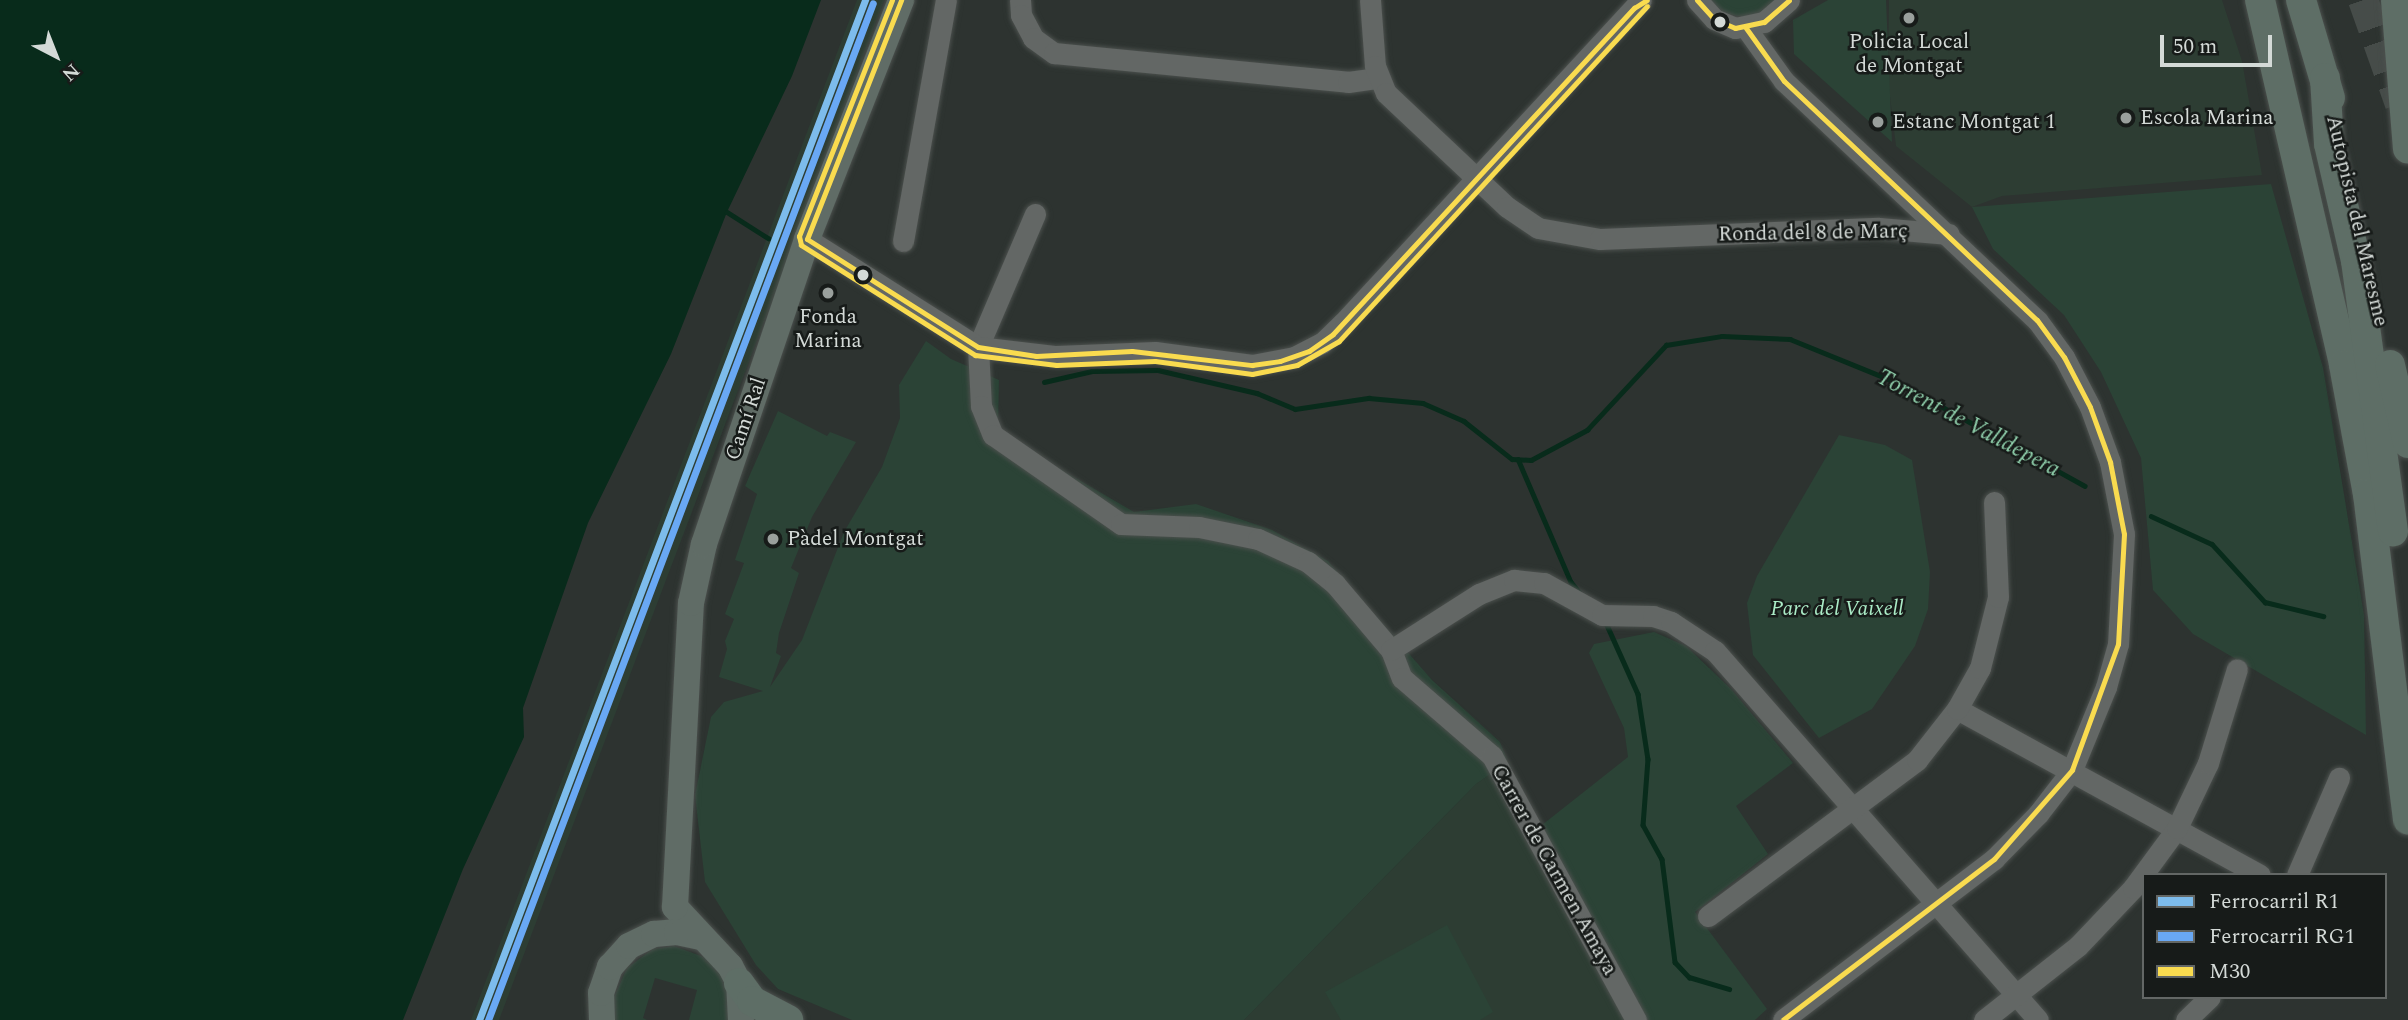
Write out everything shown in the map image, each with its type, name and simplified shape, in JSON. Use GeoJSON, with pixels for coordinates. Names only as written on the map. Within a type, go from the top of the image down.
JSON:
{"type":"FeatureCollection","features":[{"type":"Feature","properties":{"kind":"highway"},"geometry":{"type":"LineString","coordinates":[[2260,0],[2344,365],[2366,481],[2408,820]]}},
{"type":"Feature","properties":{"kind":"highway","name":"Autopista del Maresme"},"geometry":{"type":"LineString","coordinates":[[2301,0],[2325,78],[2408,443]]}},
{"type":"Feature","properties":{"kind":"highway"},"geometry":{"type":"LineString","coordinates":[[2396,0],[2408,149]]}},
{"type":"Feature","properties":{"kind":"highway"},"geometry":{"type":"LineString","coordinates":[[2325,78],[2329,144],[2356,261],[2384,442],[2408,736]]}},
{"type":"Feature","properties":{"kind":"highway"},"geometry":{"type":"LineString","coordinates":[[738,983],[752,1001],[788,1020]]}},
{"type":"Feature","properties":{"kind":"main road","name":"Camí Ral"},"geometry":{"type":"LineString","coordinates":[[675,856],[694,592],[704,544],[807,239],[901,0]]}},
{"type":"Feature","properties":{"kind":"main road"},"geometry":{"type":"LineString","coordinates":[[653,934],[675,856]]}},
{"type":"Feature","properties":{"kind":"main road"},"geometry":{"type":"LineString","coordinates":[[675,856],[675,907],[700,937],[730,966],[738,983],[741,1020]]}},
{"type":"Feature","properties":{"kind":"main road"},"geometry":{"type":"LineString","coordinates":[[602,1020],[601,993],[610,967],[629,946],[653,934],[677,932],[700,937]]}},
{"type":"Feature","properties":{"kind":"street"},"geometry":{"type":"LineString","coordinates":[[903,241],[946,0]]}},
{"type":"Feature","properties":{"kind":"street"},"geometry":{"type":"LineString","coordinates":[[1020,0],[1021,15],[1033,38],[1054,53],[1348,82],[1378,79],[1370,0]]}},
{"type":"Feature","properties":{"kind":"street"},"geometry":{"type":"LineString","coordinates":[[1697,0],[1724,26],[1746,28],[1764,22],[1789,0]]}},
{"type":"Feature","properties":{"kind":"street"},"geometry":{"type":"LineString","coordinates":[[807,239],[978,346],[1056,356],[1155,352],[1252,365],[1294,357],[1333,334],[1641,3]]}},
{"type":"Feature","properties":{"kind":"street"},"geometry":{"type":"LineString","coordinates":[[1746,28],[1784,81],[2021,303],[2064,357],[2090,407],[2115,482],[2125,566],[2118,644],[2106,687],[2072,770],[2038,814],[1994,859],[1783,1020]]}},
{"type":"Feature","properties":{"kind":"street","name":"Ronda del 8 de Març"},"geometry":{"type":"LineString","coordinates":[[1378,79],[1396,105],[1522,219],[1555,234],[1584,239],[1879,228],[1949,234]]}},
{"type":"Feature","properties":{"kind":"street"},"geometry":{"type":"LineString","coordinates":[[978,346],[1035,214]]}},
{"type":"Feature","properties":{"kind":"street","name":"Carrer de Carmen Amaya"},"geometry":{"type":"LineString","coordinates":[[978,346],[984,417],[1003,445],[1121,524],[1199,527],[1237,533],[1308,562],[1366,616],[1391,650],[1402,678],[1476,739],[1503,773],[1636,1020]]}},
{"type":"Feature","properties":{"kind":"street"},"geometry":{"type":"LineString","coordinates":[[1708,916],[1854,810],[1917,760],[1957,709],[1980,668],[1998,597],[1994,502]]}},
{"type":"Feature","properties":{"kind":"street"},"geometry":{"type":"LineString","coordinates":[[1391,650],[1479,594],[1514,580],[1544,583],[1602,615],[1662,619],[1715,651],[2038,1020]]}},
{"type":"Feature","properties":{"kind":"street"},"geometry":{"type":"LineString","coordinates":[[2144,873],[2176,828],[2208,763],[2238,669]]}},
{"type":"Feature","properties":{"kind":"street"},"geometry":{"type":"LineString","coordinates":[[1957,709],[2256,873]]}},
{"type":"Feature","properties":{"kind":"street"},"geometry":{"type":"LineString","coordinates":[[2298,873],[2339,778]]}},
{"type":"Feature","properties":{"kind":"street"},"geometry":{"type":"LineString","coordinates":[[1984,1020],[2078,946],[2142,875]]}},
{"type":"Feature","properties":{"kind":"street"},"geometry":{"type":"LineString","coordinates":[[2186,1020],[2208,999]]}},
{"type":"Feature","properties":{"kind":"shaded area"},"geometry":{"type":"Polygon","coordinates":[[[0,0],[821,0],[792,76],[727,212],[671,354],[588,523],[523,708],[524,737],[463,869],[403,1020],[0,1020],[0,0]]]}},
{"type":"Feature","properties":{"kind":"shaded area"},"geometry":{"type":"Polygon","coordinates":[[[857,0],[884,0],[830,148],[499,1020],[471,1020],[857,0]]]}},
{"type":"Feature","properties":{"kind":"shaded area","name":"Escola Marina"},"geometry":{"type":"Polygon","coordinates":[[[1889,0],[2222,0],[2242,61],[2262,175],[2002,196],[1972,207],[1896,146],[1888,80],[1889,0]]]}},
{"type":"Feature","properties":{"kind":"shaded area"},"geometry":{"type":"Polygon","coordinates":[[[1508,762],[1644,1020],[1244,1020],[1476,784],[1508,762]]]}},
{"type":"Feature","properties":{"kind":"green space"},"geometry":{"type":"Polygon","coordinates":[[[1709,0],[1778,0],[1762,13],[1743,17],[1724,13],[1709,0]]]}},
{"type":"Feature","properties":{"kind":"green space"},"geometry":{"type":"Polygon","coordinates":[[[1828,0],[1886,0],[1892,142],[1794,54],[1793,20],[1828,0]]]}},
{"type":"Feature","properties":{"kind":"green space"},"geometry":{"type":"Polygon","coordinates":[[[2271,184],[2323,368],[2364,615],[2366,735],[2193,634],[2153,590],[2141,458],[2101,372],[2064,315],[1993,249],[1972,207],[2271,184]]]}},
{"type":"Feature","properties":{"kind":"green space"},"geometry":{"type":"Polygon","coordinates":[[[926,341],[951,359],[999,380],[998,425],[1014,442],[1134,512],[1196,504],[1272,530],[1328,561],[1432,680],[1500,742],[1508,762],[1476,784],[1244,1020],[852,1020],[778,989],[756,965],[705,882],[695,795],[711,717],[724,702],[763,691],[719,677],[727,649],[725,641],[734,619],[725,614],[744,563],[735,560],[757,494],[745,486],[778,411],[827,436],[830,432],[856,442],[812,517],[791,568],[799,573],[779,633],[776,653],[781,656],[770,687],[802,640],[844,532],[882,467],[900,418],[899,385],[926,341]]]}},
{"type":"Feature","properties":{"kind":"green space","name":"Parc del Vaixell"},"geometry":{"type":"Polygon","coordinates":[[[1839,435],[1885,445],[1912,460],[1930,572],[1928,609],[1915,646],[1872,709],[1819,738],[1753,655],[1747,603],[1757,576],[1839,435]]]}},
{"type":"Feature","properties":{"kind":"green space"},"geometry":{"type":"Polygon","coordinates":[[[1654,632],[1686,646],[1732,690],[1793,763],[1736,806],[1768,854],[1695,912],[1767,1009],[1755,1020],[1644,1020],[1542,825],[1628,757],[1624,728],[1589,653],[1594,644],[1654,632]]]}},
{"type":"Feature","properties":{"kind":"green space"},"geometry":{"type":"Polygon","coordinates":[[[1447,925],[1493,1012],[1480,1020],[1341,1020],[1325,992],[1447,925]]]}},
{"type":"Feature","properties":{"kind":"green space"},"geometry":{"type":"Polygon","coordinates":[[[674,946],[709,959],[727,984],[729,1020],[689,1020],[697,990],[655,978],[643,1018],[647,1020],[615,1020],[614,997],[627,968],[653,949],[674,946]]]}},
{"type":"Feature","properties":{"kind":"waterway","name":"Torrent de Valldepera"},"geometry":{"type":"LineString","coordinates":[[727,212],[768,238]]}},
{"type":"Feature","properties":{"kind":"waterway","name":"Torrent de Valldepera"},"geometry":{"type":"LineString","coordinates":[[1044,382],[1092,371],[1158,370],[1257,393],[1295,409],[1369,398],[1423,403],[1464,421],[1512,459],[1531,460],[1587,430],[1666,345],[1722,336],[1790,339],[1901,384],[2085,486]]}},
{"type":"Feature","properties":{"kind":"waterway"},"geometry":{"type":"LineString","coordinates":[[1518,459],[1571,582],[1580,593]]}},
{"type":"Feature","properties":{"kind":"waterway","name":"Torrent de Valldepera"},"geometry":{"type":"LineString","coordinates":[[2151,516],[2212,544],[2265,602],[2323,616]]}},
{"type":"Feature","properties":{"kind":"waterway"},"geometry":{"type":"LineString","coordinates":[[1607,625],[1638,694],[1648,759],[1643,825],[1662,859],[1675,962],[1689,977],[1729,989]]}},
{"type":"Feature","properties":{"kind":"tunnel"},"geometry":{"type":"LineString","coordinates":[[2363,0],[2400,104]]}},
{"type":"Feature","properties":{"kind":"rail line","name":"R1"},"geometry":{"type":"LineString","coordinates":[[479,1020],[865,0]]}},
{"type":"Feature","properties":{"kind":"rail line","name":"RG1"},"geometry":{"type":"LineString","coordinates":[[488,1020],[873,3]]}},
{"type":"Feature","properties":{"kind":"transit line"},"geometry":{"type":"LineString","coordinates":[[892,0],[799,236],[801,245],[975,355],[1056,365],[1155,361],[1252,374],[1297,365],[1339,341],[1647,6]]}},
{"type":"Feature","properties":{"kind":"transit line","name":"M30"},"geometry":{"type":"LineString","coordinates":[[807,239],[901,0]]}},
{"type":"Feature","properties":{"kind":"transit line","name":"M30"},"geometry":{"type":"LineString","coordinates":[[807,239],[978,347],[1036,356],[1132,351],[1252,365],[1280,361],[1309,351],[1333,334],[1634,8],[1647,0]]}},
{"type":"Feature","properties":{"kind":"transit line","name":"M30"},"geometry":{"type":"LineString","coordinates":[[1697,0],[1714,19],[1735,28],[1764,22],[1789,0]]}},
{"type":"Feature","properties":{"kind":"transit line","name":"M30"},"geometry":{"type":"LineString","coordinates":[[1746,28],[1784,81],[2037,320],[2064,357],[2090,407],[2110,462],[2124,534],[2118,644],[2072,770],[1994,859],[1783,1020]]}},
{"type":"Feature","properties":{"kind":"place","name":"Policia Local de Montgat"},"geometry":{"type":"Point","coordinates":[1909,18]}},
{"type":"Feature","properties":{"kind":"place","name":"Escola Marina"},"geometry":{"type":"Point","coordinates":[2126,118]}},
{"type":"Feature","properties":{"kind":"place","name":"Estanc Montgat 1"},"geometry":{"type":"Point","coordinates":[1878,122]}},
{"type":"Feature","properties":{"kind":"place","name":"Fonda Marina"},"geometry":{"type":"Point","coordinates":[828,293]}},
{"type":"Feature","properties":{"kind":"place","name":"Pàdel Montgat"},"geometry":{"type":"Point","coordinates":[773,539]}}]}
